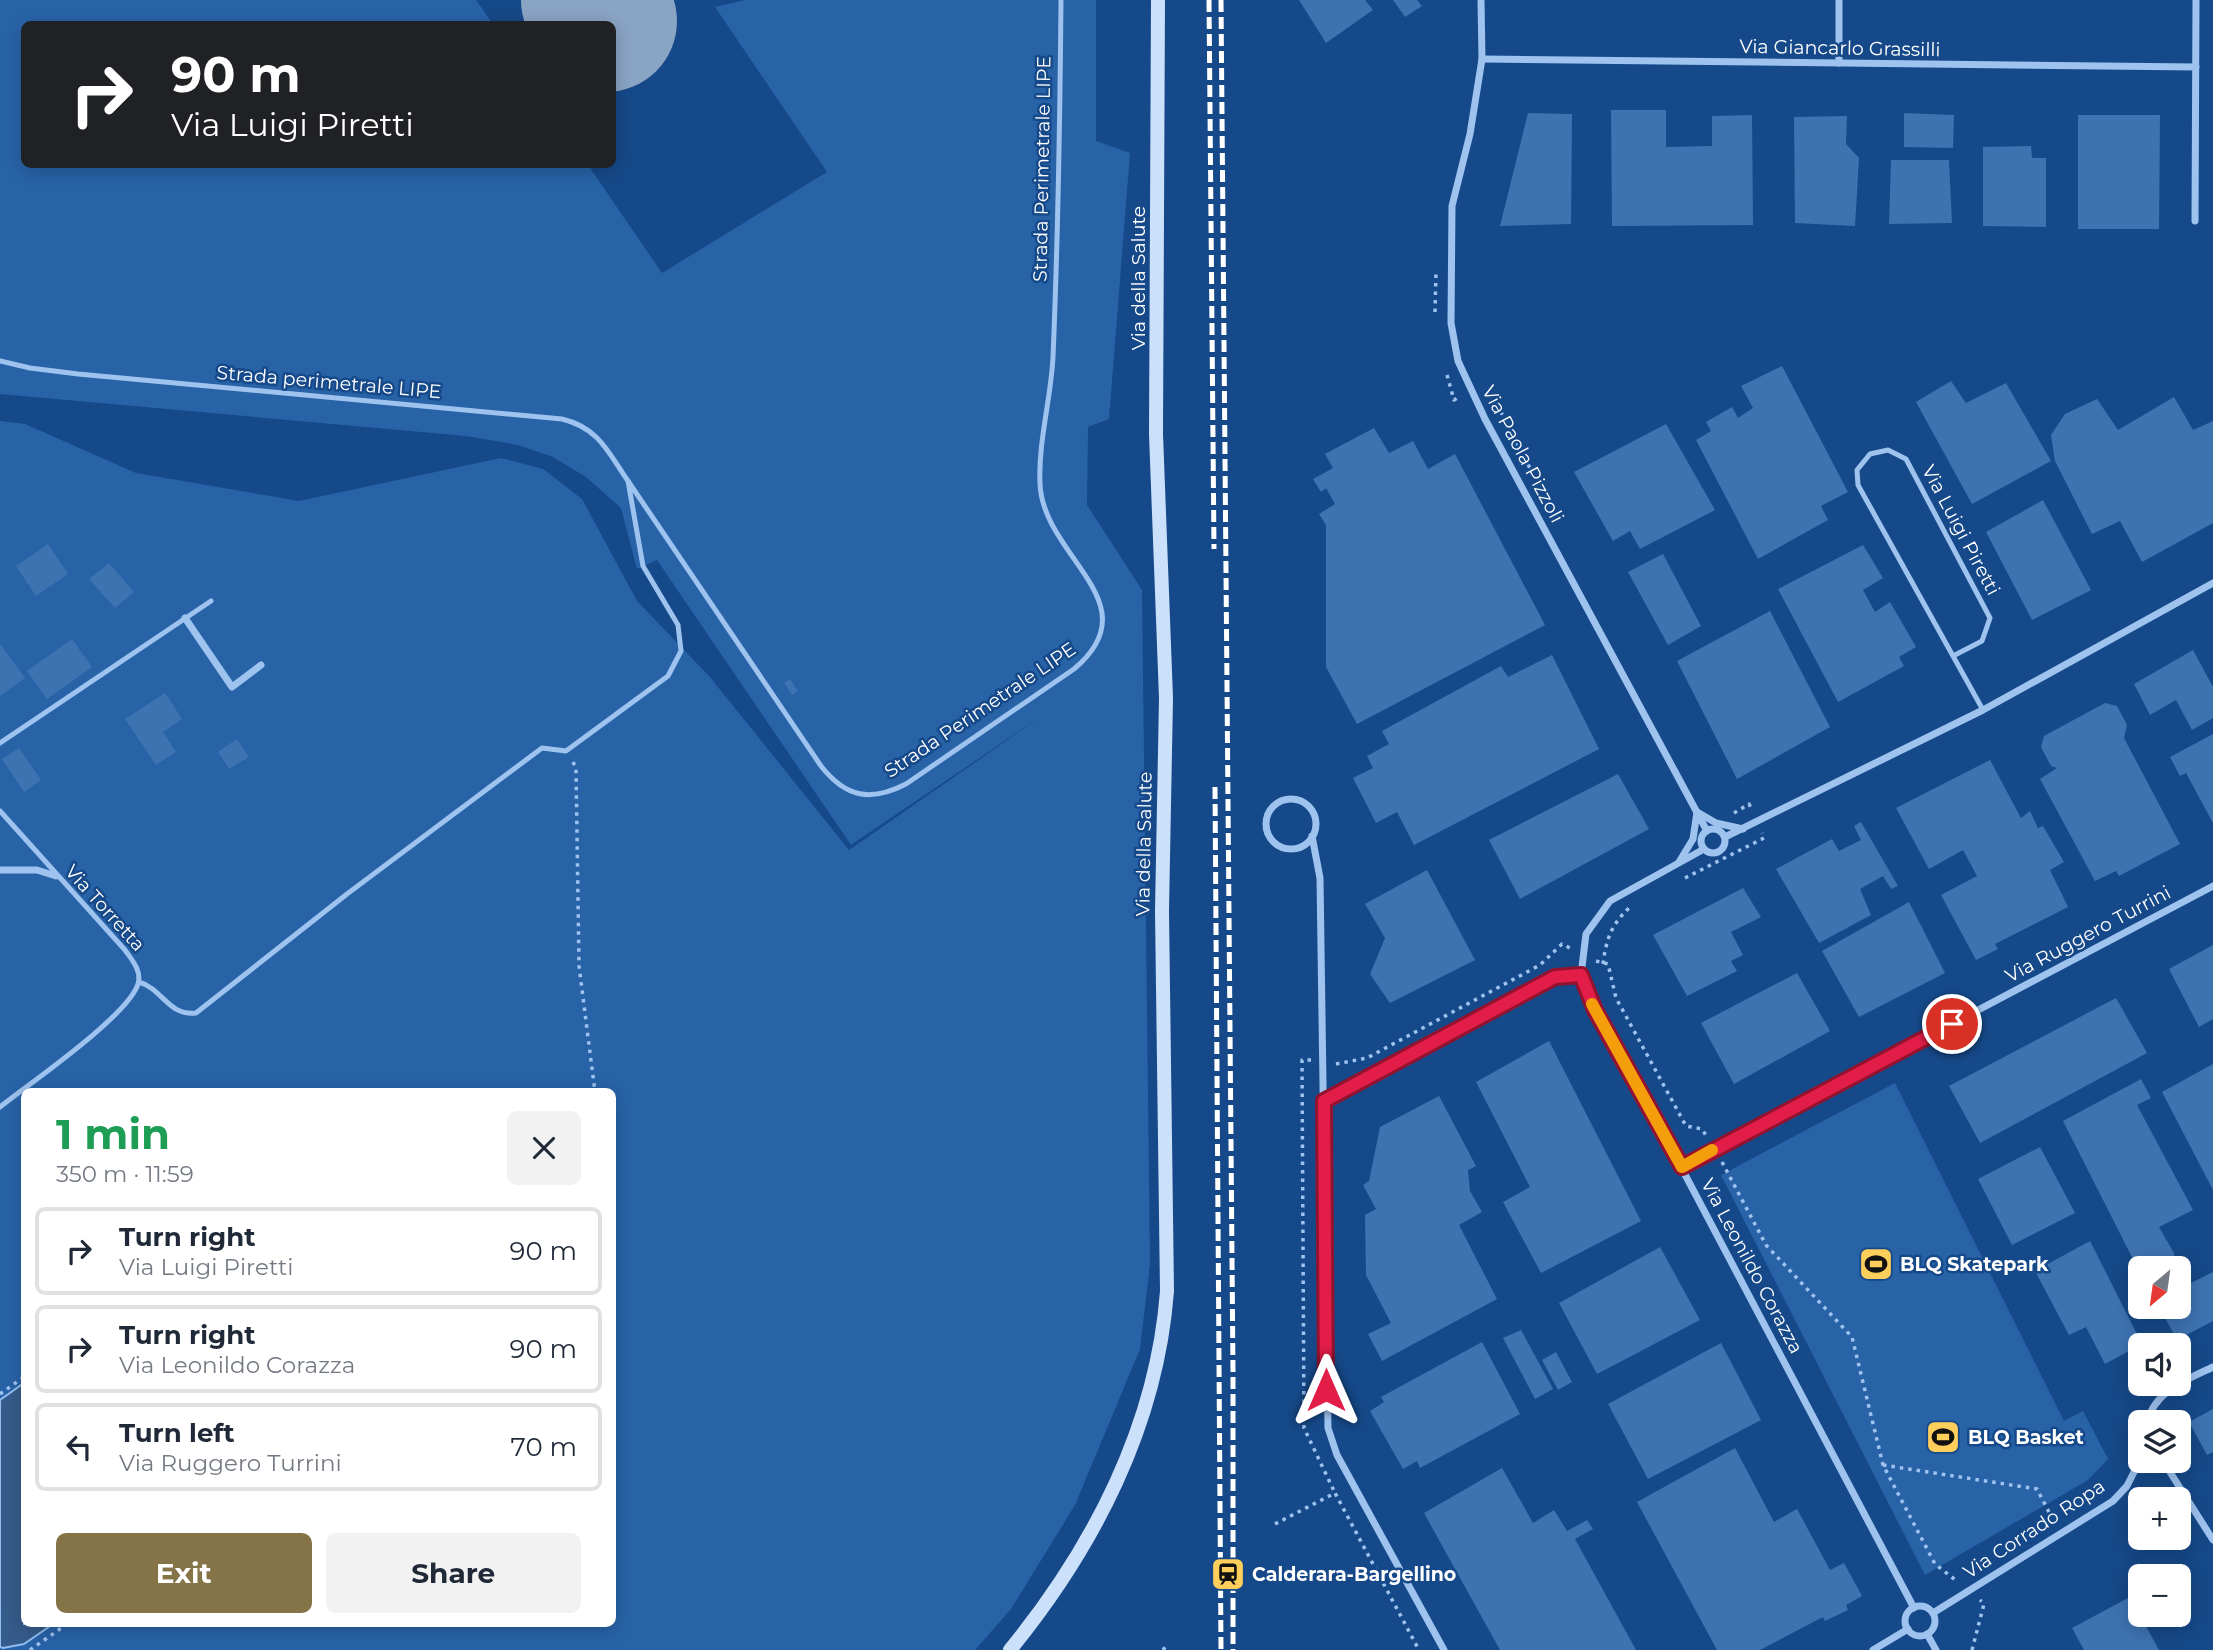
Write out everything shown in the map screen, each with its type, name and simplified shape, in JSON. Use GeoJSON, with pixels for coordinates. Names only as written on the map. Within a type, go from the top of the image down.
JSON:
{"type":"FeatureCollection","features":[{"type":"Feature","properties":{"kind":"street","name":"Via della Salute"},"geometry":{"type":"LineString","coordinates":[[1010,1650],[1078,1558],[1115,1486],[1138,1428],[1164,1323],[1167,1291],[1162,911],[1166,698],[1156,434],[1158,0]]}},
{"type":"Feature","properties":{"kind":"street","name":"Via Paola Pizzoli"},"geometry":{"type":"LineString","coordinates":[[1481,0],[1482,60],[1470,134],[1452,206],[1451,323],[1458,361],[1470,390],[1707,831]]}},
{"type":"Feature","properties":{"kind":"street"},"geometry":{"type":"LineString","coordinates":[[1839,0],[1839,64]]}},
{"type":"Feature","properties":{"kind":"street"},"geometry":{"type":"LineString","coordinates":[[2195,221],[2196,0]]}},
{"type":"Feature","properties":{"kind":"street","name":"Via Giancarlo Grassilli"},"geometry":{"type":"LineString","coordinates":[[1482,60],[2196,67]]}},
{"type":"Feature","properties":{"kind":"street"},"geometry":{"type":"LineString","coordinates":[[1725,837],[1983,710],[2213,583]]}},
{"type":"Feature","properties":{"kind":"street"},"geometry":{"type":"LineString","coordinates":[[185,618],[232,687],[261,665]]}},
{"type":"Feature","properties":{"kind":"street"},"geometry":{"type":"LineString","coordinates":[[1312,836],[1296,849],[1282,847],[1275,843],[1267,830],[1268,814],[1272,808],[1286,800],[1302,802],[1313,813],[1315,821],[1312,836],[1320,878],[1320,1061],[1324,1101],[1328,1428],[1337,1455],[1444,1650]]}},
{"type":"Feature","properties":{"kind":"street"},"geometry":{"type":"LineString","coordinates":[[1677,865],[1693,839],[1697,812],[1726,826],[1744,829]]}},
{"type":"Feature","properties":{"kind":"street"},"geometry":{"type":"LineString","coordinates":[[1717,830],[1725,837],[1725,846],[1720,852],[1711,854],[1704,849],[1701,838],[1707,831],[1717,830]]}},
{"type":"Feature","properties":{"kind":"street"},"geometry":{"type":"LineString","coordinates":[[1677,865],[1704,849]]}},
{"type":"Feature","properties":{"kind":"street","name":"Via Leonildo Corazza"},"geometry":{"type":"LineString","coordinates":[[1677,865],[1610,901],[1586,934],[1581,975],[1595,1010],[1682,1167],[1914,1608]]}},
{"type":"Feature","properties":{"kind":"street"},"geometry":{"type":"LineString","coordinates":[[0,870],[37,870],[56,876]]}},
{"type":"Feature","properties":{"kind":"street","name":"Via Ruggero Turrini"},"geometry":{"type":"LineString","coordinates":[[1682,1167],[2213,886]]}},
{"type":"Feature","properties":{"kind":"street"},"geometry":{"type":"LineString","coordinates":[[1324,1101],[1555,977],[1581,975]]}},
{"type":"Feature","properties":{"kind":"street"},"geometry":{"type":"LineString","coordinates":[[2152,1410],[2164,1392],[2213,1367]]}},
{"type":"Feature","properties":{"kind":"street","name":"Via Corrado Ropa"},"geometry":{"type":"LineString","coordinates":[[1933,1613],[2113,1501],[2127,1486],[2134,1473]]}},
{"type":"Feature","properties":{"kind":"street"},"geometry":{"type":"LineString","coordinates":[[2171,1473],[2213,1539]]}},
{"type":"Feature","properties":{"kind":"street"},"geometry":{"type":"LineString","coordinates":[[1922,1606],[1933,1613],[1934,1627],[1927,1633],[1919,1635],[1908,1629],[1906,1620],[1914,1608],[1922,1606]]}},
{"type":"Feature","properties":{"kind":"street"},"geometry":{"type":"LineString","coordinates":[[1873,1650],[1908,1629]]}},
{"type":"Feature","properties":{"kind":"street"},"geometry":{"type":"LineString","coordinates":[[1927,1633],[1936,1650]]}},
{"type":"Feature","properties":{"kind":"lane","name":"Strada Perimetrale LIPE"},"geometry":{"type":"LineString","coordinates":[[628,481],[821,766],[831,779],[854,793],[880,795],[906,784],[1074,669],[1094,650],[1103,629],[1103,606],[1049,520],[1040,486],[1053,356],[1061,0]]}},
{"type":"Feature","properties":{"kind":"lane","name":"Strada perimetrale LIPE"},"geometry":{"type":"LineString","coordinates":[[0,360],[30,368],[78,374],[562,419],[588,428],[596,435],[628,481]]}},
{"type":"Feature","properties":{"kind":"lane","name":"Via Luigi Piretti"},"geometry":{"type":"LineString","coordinates":[[1953,656],[1982,641],[1990,618],[1906,459],[1888,450],[1870,454],[1857,470],[1858,485],[1953,656],[1983,710]]}},
{"type":"Feature","properties":{"kind":"lane"},"geometry":{"type":"LineString","coordinates":[[139,982],[149,985],[174,1010],[196,1013],[347,894],[542,748],[566,751],[668,676],[681,651],[678,625],[643,566],[628,481]]}},
{"type":"Feature","properties":{"kind":"lane"},"geometry":{"type":"LineString","coordinates":[[0,743],[211,601]]}},
{"type":"Feature","properties":{"kind":"lane","name":"Via Torretta"},"geometry":{"type":"LineString","coordinates":[[0,811],[125,950],[138,970],[139,982],[132,996],[105,1023],[24,1088]]}},
{"type":"Feature","properties":{"kind":"lane","name":"Via Torretta"},"geometry":{"type":"LineString","coordinates":[[0,1107],[21,1090]]}},
{"type":"Feature","properties":{"kind":"path"},"geometry":{"type":"LineString","coordinates":[[1470,390],[1485,382],[1541,489]]}},
{"type":"Feature","properties":{"kind":"path"},"geometry":{"type":"LineString","coordinates":[[566,751],[576,768],[575,886],[579,965],[594,1088]]}},
{"type":"Feature","properties":{"kind":"path"},"geometry":{"type":"LineString","coordinates":[[1681,880],[1764,838],[1749,804],[1729,815]]}},
{"type":"Feature","properties":{"kind":"path"},"geometry":{"type":"LineString","coordinates":[[1603,964],[1605,943],[1614,922],[1634,904]]}},
{"type":"Feature","properties":{"kind":"path"},"geometry":{"type":"LineString","coordinates":[[1419,1650],[1335,1493],[1304,1428],[1302,1060],[1342,1065],[1367,1058],[1540,965],[1562,944],[1608,964],[1616,998],[1686,1126],[1702,1129],[1766,1245],[1852,1337],[1883,1465],[1934,1564],[1984,1604],[1972,1650]]}},
{"type":"Feature","properties":{"kind":"path"},"geometry":{"type":"LineString","coordinates":[[0,1394],[21,1379]]}},
{"type":"Feature","properties":{"kind":"path"},"geometry":{"type":"LineString","coordinates":[[1883,1465],[2037,1489],[2051,1516]]}},
{"type":"Feature","properties":{"kind":"path"},"geometry":{"type":"LineString","coordinates":[[1275,1524],[1335,1493]]}},
{"type":"Feature","properties":{"kind":"path"},"geometry":{"type":"LineString","coordinates":[[30,1650],[63,1627]]}},
{"type":"Feature","properties":{"kind":"path"},"geometry":{"type":"LineString","coordinates":[[1163,1650],[1168,1643]]}},
{"type":"Feature","properties":{"kind":"shaded area"},"geometry":{"type":"Polygon","coordinates":[[[0,0],[476,0],[491,21],[21,21],[21,168],[590,168],[662,273],[827,172],[715,7],[745,0],[1096,0],[1096,141],[1130,153],[1109,419],[1088,427],[1087,505],[1142,590],[1150,1264],[1140,1349],[1075,1505],[1011,1609],[975,1650],[0,1650],[0,421],[25,424],[136,473],[299,501],[501,458],[543,469],[582,499],[637,601],[709,676],[849,850],[1046,713],[851,845],[657,560],[637,569],[621,508],[586,477],[553,457],[518,445],[466,436],[0,394],[0,0]]]}},
{"type":"Feature","properties":{"kind":"shaded area","name":"BLQ Skatepark"},"geometry":{"type":"Polygon","coordinates":[[[1895,1083],[2064,1421],[2083,1411],[2108,1459],[2088,1480],[1925,1575],[1721,1175],[1895,1083]]]}},
{"type":"Feature","properties":{"kind":"shaded area"},"geometry":{"type":"Polygon","coordinates":[[[21,1385],[21,1627],[49,1627],[24,1644],[3,1648],[0,1647],[0,1400],[21,1385]]]}},
{"type":"Feature","properties":{"kind":"building"},"geometry":{"type":"Polygon","coordinates":[[[1299,0],[1365,0],[1373,10],[1326,43],[1299,0]]]}},
{"type":"Feature","properties":{"kind":"building"},"geometry":{"type":"Polygon","coordinates":[[[1393,0],[1417,0],[1422,6],[1405,17],[1393,0]]]}},
{"type":"Feature","properties":{"kind":"building"},"geometry":{"type":"Polygon","coordinates":[[[1611,110],[1666,110],[1666,147],[1712,146],[1712,116],[1752,115],[1753,225],[1612,226],[1611,110]]]}},
{"type":"Feature","properties":{"kind":"building"},"geometry":{"type":"Polygon","coordinates":[[[1528,113],[1572,114],[1571,224],[1500,226],[1528,113]]]}},
{"type":"Feature","properties":{"kind":"building"},"geometry":{"type":"Polygon","coordinates":[[[1904,113],[1954,115],[1953,148],[1904,147],[1904,113]]]}},
{"type":"Feature","properties":{"kind":"building"},"geometry":{"type":"Polygon","coordinates":[[[2078,115],[2160,115],[2159,229],[2078,229],[2078,115]]]}},
{"type":"Feature","properties":{"kind":"building"},"geometry":{"type":"Polygon","coordinates":[[[1847,116],[1846,144],[1859,158],[1855,226],[1795,223],[1794,117],[1847,116]]]}},
{"type":"Feature","properties":{"kind":"building"},"geometry":{"type":"Polygon","coordinates":[[[2031,146],[2032,158],[2046,158],[2046,227],[1983,226],[1983,147],[2031,146]]]}},
{"type":"Feature","properties":{"kind":"building"},"geometry":{"type":"Polygon","coordinates":[[[1891,160],[1949,160],[1952,223],[1889,224],[1891,160]]]}},
{"type":"Feature","properties":{"kind":"building"},"geometry":{"type":"Polygon","coordinates":[[[1782,366],[1848,492],[1821,506],[1828,520],[1758,559],[1696,440],[1711,431],[1706,422],[1732,407],[1738,418],[1753,408],[1741,386],[1782,366]]]}},
{"type":"Feature","properties":{"kind":"building"},"geometry":{"type":"Polygon","coordinates":[[[1951,381],[1966,403],[2006,383],[2051,461],[1972,504],[1916,402],[1951,381]]]}},
{"type":"Feature","properties":{"kind":"building"},"geometry":{"type":"Polygon","coordinates":[[[2174,397],[2193,430],[2213,421],[2213,523],[2142,562],[2120,521],[2092,534],[2055,461],[2051,435],[2065,414],[2097,399],[2118,430],[2174,397]]]}},
{"type":"Feature","properties":{"kind":"building"},"geometry":{"type":"Polygon","coordinates":[[[1666,424],[1715,510],[1640,549],[1630,531],[1613,541],[1574,472],[1666,424]]]}},
{"type":"Feature","properties":{"kind":"building"},"geometry":{"type":"Polygon","coordinates":[[[1374,428],[1389,453],[1413,441],[1428,469],[1455,454],[1545,625],[1357,724],[1326,667],[1326,525],[1319,514],[1335,504],[1326,488],[1321,492],[1313,479],[1333,468],[1325,454],[1374,428]]]}},
{"type":"Feature","properties":{"kind":"building"},"geometry":{"type":"Polygon","coordinates":[[[2043,500],[2091,590],[2032,620],[1986,532],[2043,500]]]}},
{"type":"Feature","properties":{"kind":"building"},"geometry":{"type":"Polygon","coordinates":[[[48,544],[68,574],[36,596],[16,566],[48,544]]]}},
{"type":"Feature","properties":{"kind":"building"},"geometry":{"type":"Polygon","coordinates":[[[1863,545],[1883,578],[1863,590],[1875,612],[1890,602],[1916,647],[1899,657],[1904,666],[1838,702],[1778,589],[1863,545]]]}},
{"type":"Feature","properties":{"kind":"building"},"geometry":{"type":"Polygon","coordinates":[[[1663,554],[1701,626],[1668,645],[1628,572],[1663,554]]]}},
{"type":"Feature","properties":{"kind":"building"},"geometry":{"type":"Polygon","coordinates":[[[109,563],[134,592],[115,608],[89,579],[109,563]]]}},
{"type":"Feature","properties":{"kind":"building"},"geometry":{"type":"Polygon","coordinates":[[[1770,611],[1830,727],[1737,779],[1677,661],[1770,611]]]}},
{"type":"Feature","properties":{"kind":"building"},"geometry":{"type":"Polygon","coordinates":[[[72,639],[92,667],[47,699],[27,671],[72,639]]]}},
{"type":"Feature","properties":{"kind":"building"},"geometry":{"type":"Polygon","coordinates":[[[0,644],[25,678],[0,696],[0,644]]]}},
{"type":"Feature","properties":{"kind":"building"},"geometry":{"type":"Polygon","coordinates":[[[2193,650],[2213,687],[2213,718],[2192,730],[2176,700],[2150,715],[2134,684],[2193,650]]]}},
{"type":"Feature","properties":{"kind":"building"},"geometry":{"type":"Polygon","coordinates":[[[1552,655],[1599,749],[1414,845],[1397,812],[1376,823],[1353,778],[1373,768],[1367,756],[1389,744],[1382,731],[1501,666],[1508,677],[1552,655]]]}},
{"type":"Feature","properties":{"kind":"building"},"geometry":{"type":"Polygon","coordinates":[[[790,679],[798,691],[792,695],[784,683],[790,679]]]}},
{"type":"Feature","properties":{"kind":"building"},"geometry":{"type":"Polygon","coordinates":[[[165,693],[182,719],[163,732],[176,752],[156,765],[125,719],[165,693]]]}},
{"type":"Feature","properties":{"kind":"building"},"geometry":{"type":"Polygon","coordinates":[[[2105,703],[2117,706],[2127,725],[2124,738],[2180,844],[2119,876],[2116,871],[2095,881],[2040,779],[2057,768],[2051,766],[2041,747],[2044,736],[2105,703]]]}},
{"type":"Feature","properties":{"kind":"building"},"geometry":{"type":"Polygon","coordinates":[[[2213,734],[2213,823],[2186,773],[2180,776],[2170,757],[2213,734]]]}},
{"type":"Feature","properties":{"kind":"building"},"geometry":{"type":"Polygon","coordinates":[[[237,739],[249,757],[229,769],[218,752],[237,739]]]}},
{"type":"Feature","properties":{"kind":"building"},"geometry":{"type":"Polygon","coordinates":[[[19,748],[41,780],[24,792],[2,759],[19,748]]]}},
{"type":"Feature","properties":{"kind":"building"},"geometry":{"type":"Polygon","coordinates":[[[1990,760],[2021,818],[2030,811],[2038,828],[2043,826],[2064,862],[2050,870],[2068,907],[1995,944],[1998,949],[1976,960],[1941,895],[1977,876],[1963,850],[1929,869],[1896,808],[1990,760]]]}},
{"type":"Feature","properties":{"kind":"building"},"geometry":{"type":"Polygon","coordinates":[[[1618,774],[1649,829],[1520,899],[1489,840],[1618,774]]]}},
{"type":"Feature","properties":{"kind":"building"},"geometry":{"type":"Polygon","coordinates":[[[1861,822],[1898,886],[1891,889],[1883,876],[1860,889],[1871,915],[1819,943],[1776,869],[1832,839],[1839,851],[1861,840],[1854,826],[1861,822]]]}},
{"type":"Feature","properties":{"kind":"building"},"geometry":{"type":"Polygon","coordinates":[[[1427,870],[1475,960],[1390,1003],[1370,974],[1385,938],[1365,904],[1427,870]]]}},
{"type":"Feature","properties":{"kind":"building"},"geometry":{"type":"Polygon","coordinates":[[[1743,888],[1761,917],[1731,932],[1743,955],[1731,961],[1737,971],[1687,996],[1653,935],[1743,888]]]}},
{"type":"Feature","properties":{"kind":"building"},"geometry":{"type":"Polygon","coordinates":[[[1909,902],[1945,973],[1859,1017],[1822,951],[1909,902]]]}},
{"type":"Feature","properties":{"kind":"building"},"geometry":{"type":"Polygon","coordinates":[[[2213,945],[2213,1019],[2199,1027],[2169,969],[2213,945]]]}},
{"type":"Feature","properties":{"kind":"building"},"geometry":{"type":"Polygon","coordinates":[[[1797,973],[1830,1031],[1734,1084],[1701,1023],[1797,973]]]}},
{"type":"Feature","properties":{"kind":"building"},"geometry":{"type":"Polygon","coordinates":[[[2116,998],[2147,1053],[1980,1143],[1949,1086],[2116,998]]]}},
{"type":"Feature","properties":{"kind":"building"},"geometry":{"type":"Polygon","coordinates":[[[1549,1041],[1641,1221],[1541,1273],[1503,1202],[1530,1187],[1476,1082],[1549,1041]]]}},
{"type":"Feature","properties":{"kind":"building"},"geometry":{"type":"Polygon","coordinates":[[[2213,1064],[2213,1190],[2162,1092],[2213,1064]]]}},
{"type":"Feature","properties":{"kind":"building"},"geometry":{"type":"Polygon","coordinates":[[[2141,1079],[2151,1098],[2137,1105],[2193,1210],[2159,1227],[2175,1255],[2131,1256],[2063,1121],[2141,1079]]]}},
{"type":"Feature","properties":{"kind":"building"},"geometry":{"type":"Polygon","coordinates":[[[1439,1096],[1476,1166],[1468,1170],[1470,1191],[1482,1212],[1459,1225],[1497,1299],[1382,1361],[1368,1334],[1391,1323],[1366,1275],[1365,1215],[1376,1209],[1363,1185],[1369,1181],[1380,1127],[1439,1096]]]}},
{"type":"Feature","properties":{"kind":"building"},"geometry":{"type":"Polygon","coordinates":[[[2040,1147],[2075,1213],[2012,1245],[1978,1179],[2040,1147]]]}},
{"type":"Feature","properties":{"kind":"building"},"geometry":{"type":"Polygon","coordinates":[[[2090,1241],[2136,1333],[2128,1333],[2128,1352],[2105,1364],[2086,1327],[2069,1335],[2035,1271],[2090,1241]]]}},
{"type":"Feature","properties":{"kind":"building"},"geometry":{"type":"Polygon","coordinates":[[[1660,1247],[1700,1320],[1597,1374],[1559,1303],[1660,1247]]]}},
{"type":"Feature","properties":{"kind":"building"},"geometry":{"type":"Polygon","coordinates":[[[2213,1272],[2213,1321],[2190,1333],[2173,1333],[2166,1320],[2191,1320],[2191,1283],[2213,1272]]]}},
{"type":"Feature","properties":{"kind":"building"},"geometry":{"type":"Polygon","coordinates":[[[1521,1330],[1553,1389],[1535,1399],[1503,1338],[1521,1330]]]}},
{"type":"Feature","properties":{"kind":"building"},"geometry":{"type":"Polygon","coordinates":[[[1482,1342],[1520,1414],[1420,1468],[1417,1461],[1403,1469],[1370,1411],[1384,1402],[1381,1397],[1482,1342]]]}},
{"type":"Feature","properties":{"kind":"building"},"geometry":{"type":"Polygon","coordinates":[[[1721,1343],[1761,1420],[1648,1479],[1608,1404],[1721,1343]]]}},
{"type":"Feature","properties":{"kind":"building"},"geometry":{"type":"Polygon","coordinates":[[[1556,1352],[1572,1382],[1558,1390],[1542,1360],[1556,1352]]]}},
{"type":"Feature","properties":{"kind":"building"},"geometry":{"type":"Polygon","coordinates":[[[2213,1409],[2213,1452],[2207,1455],[2191,1421],[2213,1409]]]}},
{"type":"Feature","properties":{"kind":"building"},"geometry":{"type":"Polygon","coordinates":[[[1735,1448],[1774,1522],[1797,1509],[1830,1570],[1844,1563],[1862,1596],[1846,1605],[1848,1610],[1825,1621],[1823,1617],[1760,1650],[1717,1650],[1637,1502],[1735,1448]]]}},
{"type":"Feature","properties":{"kind":"building"},"geometry":{"type":"Polygon","coordinates":[[[1502,1468],[1533,1523],[1554,1510],[1567,1531],[1587,1520],[1593,1529],[1575,1539],[1636,1650],[1500,1650],[1424,1513],[1502,1468]]]}},
{"type":"Feature","properties":{"kind":"building"},"geometry":{"type":"Polygon","coordinates":[[[2128,1598],[2128,1627],[2146,1627],[2159,1650],[2084,1650],[2072,1628],[2128,1598]]]}},
{"type":"Feature","properties":{"kind":"runway"},"geometry":{"type":"LineString","coordinates":[[592,0],[606,21]]}},
{"type":"Feature","properties":{"kind":"railway"},"geometry":{"type":"LineString","coordinates":[[1209,0],[1214,549]]}},
{"type":"Feature","properties":{"kind":"railway"},"geometry":{"type":"LineString","coordinates":[[1221,0],[1233,1650]]}},
{"type":"Feature","properties":{"kind":"railway"},"geometry":{"type":"LineString","coordinates":[[1215,787],[1221,1650]]}},
{"type":"Feature","properties":{"kind":"slow traffic"},"geometry":{"type":"LineString","coordinates":[[1592,1004],[1682,1167],[1712,1150]]}},
{"type":"Feature","properties":{"kind":"place","name":"BLQ Skatepark"},"geometry":{"type":"Point","coordinates":[1876,1264]}},
{"type":"Feature","properties":{"kind":"place","name":"BLQ Basket"},"geometry":{"type":"Point","coordinates":[1943,1437]}},
{"type":"Feature","properties":{"kind":"place","name":"Calderara-Bargellino"},"geometry":{"type":"Point","coordinates":[1228,1574]}},
{"type":"Feature","properties":{"kind":"route"},"geometry":{"type":"LineString","coordinates":[[1326,1390],[1324,1101],[1555,977],[1581,975],[1595,1010],[1682,1167],[1952,1024]]}}]}
